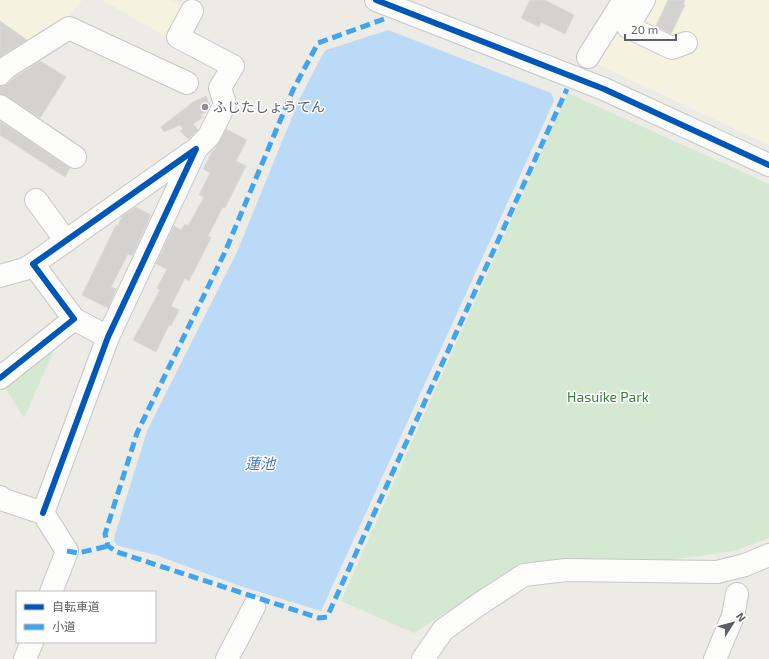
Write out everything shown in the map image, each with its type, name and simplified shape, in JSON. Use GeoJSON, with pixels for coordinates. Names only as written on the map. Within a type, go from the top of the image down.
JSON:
{"type":"FeatureCollection","features":[{"type":"Feature","properties":{"kind":"street"},"geometry":{"type":"LineString","coordinates":[[376,0],[604,89],[769,165]]}},
{"type":"Feature","properties":{"kind":"street"},"geometry":{"type":"LineString","coordinates":[[588,57],[624,0]]}},
{"type":"Feature","properties":{"kind":"street"},"geometry":{"type":"LineString","coordinates":[[644,0],[628,27],[672,48],[686,43]]}},
{"type":"Feature","properties":{"kind":"street"},"geometry":{"type":"LineString","coordinates":[[0,276],[25,269],[33,264],[196,149],[209,136],[225,104],[220,88],[233,66],[178,37],[192,12]]}},
{"type":"Feature","properties":{"kind":"street"},"geometry":{"type":"LineString","coordinates":[[0,74],[7,67],[69,28],[187,83]]}},
{"type":"Feature","properties":{"kind":"street"},"geometry":{"type":"LineString","coordinates":[[0,106],[75,157]]}},
{"type":"Feature","properties":{"kind":"street"},"geometry":{"type":"LineString","coordinates":[[44,514],[108,337],[196,149]]}},
{"type":"Feature","properties":{"kind":"street"},"geometry":{"type":"LineString","coordinates":[[36,200],[66,241]]}},
{"type":"Feature","properties":{"kind":"street"},"geometry":{"type":"LineString","coordinates":[[33,264],[74,319],[108,337]]}},
{"type":"Feature","properties":{"kind":"street"},"geometry":{"type":"LineString","coordinates":[[0,378],[74,319]]}},
{"type":"Feature","properties":{"kind":"street"},"geometry":{"type":"LineString","coordinates":[[0,497],[44,514],[67,551],[51,591]]}},
{"type":"Feature","properties":{"kind":"street"},"geometry":{"type":"LineString","coordinates":[[423,659],[443,630],[524,575],[566,570],[717,572],[745,565],[769,555]]}},
{"type":"Feature","properties":{"kind":"street"},"geometry":{"type":"LineString","coordinates":[[715,659],[733,616],[737,594]]}},
{"type":"Feature","properties":{"kind":"street"},"geometry":{"type":"LineString","coordinates":[[227,659],[254,607]]}},
{"type":"Feature","properties":{"kind":"street"},"geometry":{"type":"LineString","coordinates":[[25,659],[32,643]]}},
{"type":"Feature","properties":{"kind":"shaded area"},"geometry":{"type":"Polygon","coordinates":[[[0,0],[82,0],[58,31],[0,68],[0,0]]]}},
{"type":"Feature","properties":{"kind":"shaded area"},"geometry":{"type":"Polygon","coordinates":[[[102,0],[170,0],[186,10],[170,39],[102,0]]]}},
{"type":"Feature","properties":{"kind":"shaded area"},"geometry":{"type":"Polygon","coordinates":[[[635,0],[769,0],[769,145],[597,64],[605,48],[635,0]]]}},
{"type":"Feature","properties":{"kind":"green space","name":"Hasuike Park"},"geometry":{"type":"Polygon","coordinates":[[[568,93],[769,184],[769,538],[734,551],[669,560],[575,559],[511,571],[414,633],[341,601],[568,93]]]}},
{"type":"Feature","properties":{"kind":"green space"},"geometry":{"type":"Polygon","coordinates":[[[49,347],[54,350],[24,418],[2,383],[49,347]]]}},
{"type":"Feature","properties":{"kind":"water","name":"蓮池"},"geometry":{"type":"Polygon","coordinates":[[[388,30],[551,93],[554,101],[321,611],[240,586],[156,555],[117,545],[114,541],[147,431],[237,252],[299,100],[321,57],[326,50],[388,30]]]}},
{"type":"Feature","properties":{"kind":"building"},"geometry":{"type":"Polygon","coordinates":[[[530,0],[545,0],[574,15],[565,34],[541,22],[539,27],[521,18],[530,0]]]}},
{"type":"Feature","properties":{"kind":"building"},"geometry":{"type":"Polygon","coordinates":[[[668,0],[685,0],[683,4],[685,5],[671,34],[656,26],[668,0]]]}},
{"type":"Feature","properties":{"kind":"building"},"geometry":{"type":"Polygon","coordinates":[[[0,21],[27,40],[0,57],[0,21]]]}},
{"type":"Feature","properties":{"kind":"building"},"geometry":{"type":"Polygon","coordinates":[[[40,61],[66,77],[40,118],[7,96],[0,94],[0,86],[4,86],[9,83],[15,77],[40,61]]]}},
{"type":"Feature","properties":{"kind":"building"},"geometry":{"type":"Polygon","coordinates":[[[206,96],[210,106],[207,112],[200,115],[203,117],[193,124],[198,130],[188,139],[180,131],[183,129],[180,125],[164,132],[161,127],[193,102],[206,96]]]}},
{"type":"Feature","properties":{"kind":"building"},"geometry":{"type":"Polygon","coordinates":[[[0,121],[70,168],[65,177],[0,135],[0,121]]]}},
{"type":"Feature","properties":{"kind":"building"},"geometry":{"type":"Polygon","coordinates":[[[226,129],[247,140],[236,161],[246,166],[225,208],[223,207],[208,236],[211,238],[189,281],[185,278],[171,306],[179,310],[171,326],[169,325],[156,352],[133,340],[160,290],[157,288],[167,269],[156,264],[174,226],[181,230],[185,224],[188,226],[204,197],[199,195],[210,173],[203,169],[226,129]]]}},
{"type":"Feature","properties":{"kind":"building"},"geometry":{"type":"Polygon","coordinates":[[[136,207],[151,215],[132,256],[128,254],[111,287],[116,289],[108,308],[82,295],[116,225],[118,226],[122,216],[136,207]]]}},
{"type":"Feature","properties":{"kind":"marked path"},"geometry":{"type":"LineString","coordinates":[[384,19],[318,43],[293,90],[225,252],[137,433],[105,534],[108,546],[117,552],[319,618],[327,617],[567,89]]}},
{"type":"Feature","properties":{"kind":"marked path"},"geometry":{"type":"LineString","coordinates":[[67,551],[78,553],[108,546]]}},
{"type":"Feature","properties":{"kind":"cycle path"},"geometry":{"type":"LineString","coordinates":[[376,0],[604,89],[769,165]]}},
{"type":"Feature","properties":{"kind":"cycle path"},"geometry":{"type":"LineString","coordinates":[[0,378],[74,319],[33,264],[196,149],[108,337],[43,513]]}},
{"type":"Feature","properties":{"kind":"place","name":"ふじたしょうてん"},"geometry":{"type":"Point","coordinates":[205,107]}}]}
